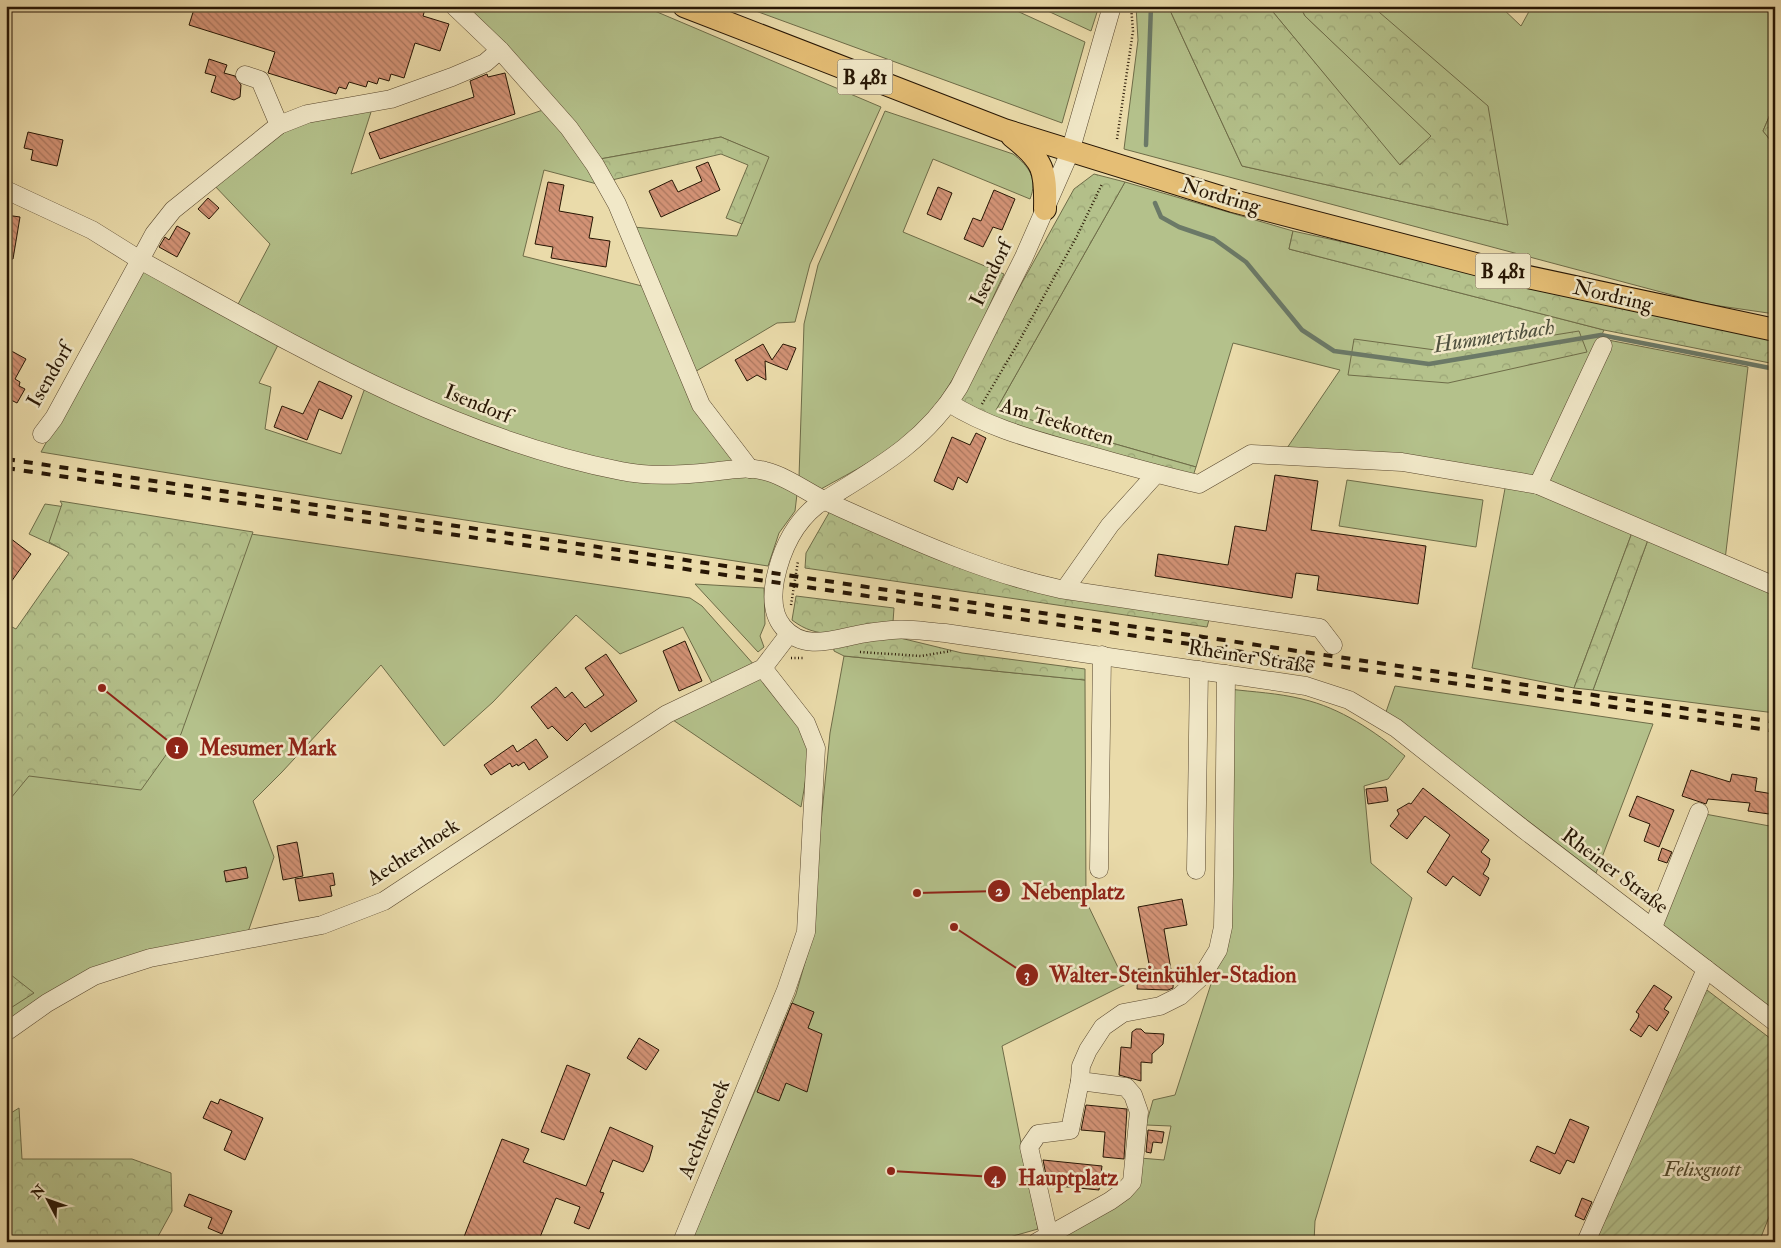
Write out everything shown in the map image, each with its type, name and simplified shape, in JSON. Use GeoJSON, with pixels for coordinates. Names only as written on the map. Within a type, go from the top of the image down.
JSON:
{"type":"FeatureCollection","features":[{"type":"Feature","properties":{"kind":"main road","name":"Nordring"},"geometry":{"type":"LineString","coordinates":[[684,6],[1004,130],[1233,201],[1514,274],[1775,330]]}},
{"type":"Feature","properties":{"kind":"main road"},"geometry":{"type":"LineString","coordinates":[[1004,130],[1030,152],[1041,165],[1046,181],[1045,208]]}},
{"type":"Feature","properties":{"kind":"street"},"geometry":{"type":"LineString","coordinates":[[454,6],[500,50],[569,128],[595,165],[617,204],[701,405],[750,468]]}},
{"type":"Feature","properties":{"kind":"street","name":"Isendorf"},"geometry":{"type":"LineString","coordinates":[[789,634],[778,621],[773,604],[776,574],[796,526],[805,515],[824,501],[906,448],[935,422],[949,403],[975,358],[1070,152],[1112,6]]}},
{"type":"Feature","properties":{"kind":"street","name":"Isendorf"},"geometry":{"type":"LineString","coordinates":[[42,434],[54,418],[154,234],[173,210],[279,125],[307,114],[369,104],[414,92],[485,63],[500,50]]}},
{"type":"Feature","properties":{"kind":"street"},"geometry":{"type":"LineString","coordinates":[[245,75],[260,80],[279,125]]}},
{"type":"Feature","properties":{"kind":"street","name":"Isendorf"},"geometry":{"type":"LineString","coordinates":[[6,190],[92,230],[140,260],[316,357],[500,438],[566,458],[624,472],[683,474],[750,468],[766,471],[789,481],[824,501]]}},
{"type":"Feature","properties":{"kind":"street"},"geometry":{"type":"LineString","coordinates":[[1538,485],[1603,346]]}},
{"type":"Feature","properties":{"kind":"street","name":"Am Teekotten"},"geometry":{"type":"LineString","coordinates":[[949,403],[973,418],[1003,431],[1156,474],[1199,484],[1251,454],[1402,462],[1538,485],[1775,586]]}},
{"type":"Feature","properties":{"kind":"street"},"geometry":{"type":"LineString","coordinates":[[1065,589],[1110,525],[1156,474]]}},
{"type":"Feature","properties":{"kind":"street"},"geometry":{"type":"LineString","coordinates":[[824,501],[909,538],[1022,581],[1320,628],[1333,645]]}},
{"type":"Feature","properties":{"kind":"street","name":"Rheiner Straße"},"geometry":{"type":"LineString","coordinates":[[789,634],[806,642],[830,642],[861,634],[895,630],[945,633],[1306,686],[1349,700],[1396,728],[1522,828],[1775,1022]]}},
{"type":"Feature","properties":{"kind":"street","name":"Aechterhoek"},"geometry":{"type":"LineString","coordinates":[[6,1032],[47,1003],[94,976],[150,958],[322,925],[384,901],[667,714],[763,668],[789,634]]}},
{"type":"Feature","properties":{"kind":"street"},"geometry":{"type":"LineString","coordinates":[[1098,869],[1102,656]]}},
{"type":"Feature","properties":{"kind":"street","name":"Aechterhoek"},"geometry":{"type":"LineString","coordinates":[[682,1242],[786,990],[806,932],[816,748],[806,723],[763,668]]}},
{"type":"Feature","properties":{"kind":"street"},"geometry":{"type":"LineString","coordinates":[[1196,870],[1199,670]]}},
{"type":"Feature","properties":{"kind":"street"},"geometry":{"type":"LineString","coordinates":[[1080,1081],[1126,1088],[1133,1095],[1139,1112],[1132,1182],[1124,1191],[1043,1239],[1029,1147],[1038,1134],[1070,1130],[1080,1081],[1081,1066],[1088,1050],[1104,1027],[1123,1013],[1160,1006],[1180,996],[1202,976],[1218,950],[1222,927],[1224,876],[1226,674]]}},
{"type":"Feature","properties":{"kind":"street"},"geometry":{"type":"LineString","coordinates":[[1653,927],[1699,812]]}},
{"type":"Feature","properties":{"kind":"street"},"geometry":{"type":"LineString","coordinates":[[1586,1242],[1706,969]]}},
{"type":"Feature","properties":{"kind":"path"},"geometry":{"type":"LineString","coordinates":[[1116,139],[1134,31],[1131,6]]}},
{"type":"Feature","properties":{"kind":"path"},"geometry":{"type":"LineString","coordinates":[[973,418],[1018,344],[1082,227],[1102,184]]}},
{"type":"Feature","properties":{"kind":"green space"},"geometry":{"type":"Polygon","coordinates":[[[465,6],[643,6],[881,107],[810,264],[795,322],[777,323],[693,373],[633,227],[737,236],[768,157],[721,137],[600,159],[465,6]]]}},
{"type":"Feature","properties":{"kind":"green space"},"geometry":{"type":"Polygon","coordinates":[[[770,6],[1006,6],[1085,42],[1062,123],[753,10],[770,6]]]}},
{"type":"Feature","properties":{"kind":"green space"},"geometry":{"type":"Polygon","coordinates":[[[1037,6],[1099,6],[1091,31],[1037,6]]]}},
{"type":"Feature","properties":{"kind":"green space"},"geometry":{"type":"Polygon","coordinates":[[[1136,6],[1168,6],[1242,166],[1508,225],[1380,15],[1372,6],[1500,6],[1521,26],[1532,6],[1775,6],[1775,103],[1763,131],[1775,146],[1775,314],[1706,304],[1124,149],[1138,40],[1136,6]]]}},
{"type":"Feature","properties":{"kind":"green space"},"geometry":{"type":"Polygon","coordinates":[[[1168,6],[1268,6],[1400,165],[1431,136],[1305,16],[1300,6],[1372,6],[1488,106],[1508,225],[1242,166],[1168,6]]]}},
{"type":"Feature","properties":{"kind":"green space"},"geometry":{"type":"Polygon","coordinates":[[[1268,6],[1300,6],[1305,16],[1432,136],[1399,165],[1268,6]]]}},
{"type":"Feature","properties":{"kind":"green space"},"geometry":{"type":"Polygon","coordinates":[[[1775,103],[1775,146],[1763,131],[1775,103]]]}},
{"type":"Feature","properties":{"kind":"green space"},"geometry":{"type":"Polygon","coordinates":[[[372,109],[351,174],[546,109],[567,137],[597,184],[544,170],[523,256],[642,286],[738,463],[686,469],[625,468],[502,433],[429,404],[236,308],[270,244],[213,184],[282,128],[372,109]]]}},
{"type":"Feature","properties":{"kind":"green space"},"geometry":{"type":"Polygon","coordinates":[[[885,111],[1013,154],[1028,168],[1033,185],[1032,192],[1030,199],[933,159],[903,232],[1004,274],[966,356],[943,395],[929,413],[893,447],[821,489],[799,477],[804,324],[818,265],[885,111]]]}},
{"type":"Feature","properties":{"kind":"green space"},"geometry":{"type":"Polygon","coordinates":[[[721,137],[769,157],[742,224],[726,218],[748,165],[721,154],[612,180],[600,159],[721,137]]]}},
{"type":"Feature","properties":{"kind":"green space"},"geometry":{"type":"Polygon","coordinates":[[[1094,174],[1125,182],[996,410],[1196,467],[1193,476],[1005,425],[957,400],[1074,189],[1094,174]]]}},
{"type":"Feature","properties":{"kind":"green space"},"geometry":{"type":"Polygon","coordinates":[[[1125,182],[1293,231],[1289,249],[1604,330],[1535,479],[1285,451],[1340,370],[1233,343],[1196,467],[996,410],[1125,182]]]}},
{"type":"Feature","properties":{"kind":"green space"},"geometry":{"type":"Polygon","coordinates":[[[1293,231],[1775,337],[1775,364],[1604,330],[1289,249],[1293,231]]]}},
{"type":"Feature","properties":{"kind":"green space"},"geometry":{"type":"Polygon","coordinates":[[[142,267],[278,345],[259,383],[271,387],[265,429],[341,454],[366,385],[566,465],[751,475],[773,481],[797,494],[795,511],[779,533],[768,566],[327,499],[41,452],[142,267]]]}},
{"type":"Feature","properties":{"kind":"green space"},"geometry":{"type":"Polygon","coordinates":[[[1579,331],[1587,352],[1448,383],[1348,375],[1354,339],[1450,352],[1579,331]]]}},
{"type":"Feature","properties":{"kind":"green space"},"geometry":{"type":"Polygon","coordinates":[[[1608,340],[1748,367],[1725,560],[1543,484],[1608,340]]]}},
{"type":"Feature","properties":{"kind":"green space"},"geometry":{"type":"Polygon","coordinates":[[[1347,480],[1483,500],[1476,547],[1339,526],[1347,480]]]}},
{"type":"Feature","properties":{"kind":"green space"},"geometry":{"type":"Polygon","coordinates":[[[1506,483],[1539,491],[1633,530],[1574,688],[1472,668],[1506,483]]]}},
{"type":"Feature","properties":{"kind":"green space"},"geometry":{"type":"Polygon","coordinates":[[[60,501],[253,532],[181,734],[141,790],[29,776],[6,804],[6,624],[16,629],[69,553],[49,542],[62,504],[60,501]]]}},
{"type":"Feature","properties":{"kind":"green space"},"geometry":{"type":"Polygon","coordinates":[[[45,504],[690,598],[702,606],[755,666],[713,685],[683,627],[620,654],[576,615],[493,702],[444,746],[381,665],[253,801],[274,857],[248,932],[155,950],[6,1024],[6,649],[75,555],[29,534],[45,504]]]}},
{"type":"Feature","properties":{"kind":"green space"},"geometry":{"type":"Polygon","coordinates":[[[830,511],[912,545],[1210,616],[1207,627],[805,568],[806,553],[830,511]]]}},
{"type":"Feature","properties":{"kind":"green space"},"geometry":{"type":"Polygon","coordinates":[[[1633,530],[1649,537],[1593,690],[1574,688],[1633,530]]]}},
{"type":"Feature","properties":{"kind":"green space"},"geometry":{"type":"Polygon","coordinates":[[[1649,537],[1775,591],[1775,713],[1593,690],[1649,537]]]}},
{"type":"Feature","properties":{"kind":"green space"},"geometry":{"type":"Polygon","coordinates":[[[695,584],[764,588],[765,624],[760,636],[764,647],[758,652],[695,584]]]}},
{"type":"Feature","properties":{"kind":"green space"},"geometry":{"type":"Polygon","coordinates":[[[796,596],[894,608],[892,636],[962,653],[1085,669],[1085,680],[844,656],[834,651],[833,634],[811,630],[792,620],[796,596]]]}},
{"type":"Feature","properties":{"kind":"green space"},"geometry":{"type":"Polygon","coordinates":[[[844,656],[1085,680],[1086,901],[1126,984],[1002,1046],[1038,1229],[992,1242],[691,1242],[796,994],[808,952],[830,733],[844,656]]]}},
{"type":"Feature","properties":{"kind":"green space"},"geometry":{"type":"Polygon","coordinates":[[[761,675],[800,726],[811,749],[801,807],[670,718],[761,675]]]}},
{"type":"Feature","properties":{"kind":"green space"},"geometry":{"type":"Polygon","coordinates":[[[1395,686],[1653,724],[1596,873],[1386,712],[1395,686]]]}},
{"type":"Feature","properties":{"kind":"green space"},"geometry":{"type":"Polygon","coordinates":[[[1229,689],[1293,697],[1330,708],[1369,729],[1405,756],[1388,779],[1364,786],[1371,863],[1412,898],[1315,1221],[1314,1242],[1053,1242],[1137,1186],[1140,1158],[1164,1160],[1171,1126],[1146,1125],[1153,1100],[1175,1095],[1222,950],[1229,689]]]}},
{"type":"Feature","properties":{"kind":"green space"},"geometry":{"type":"Polygon","coordinates":[[[1705,814],[1775,827],[1775,1015],[1661,925],[1705,814]]]}},
{"type":"Feature","properties":{"kind":"green space"},"geometry":{"type":"Polygon","coordinates":[[[6,971],[34,993],[6,1011],[6,971]]]}},
{"type":"Feature","properties":{"kind":"green space","name":"Felixguott"},"geometry":{"type":"Polygon","coordinates":[[[1703,987],[1775,1042],[1775,1202],[1759,1242],[1591,1242],[1703,987]]]}},
{"type":"Feature","properties":{"kind":"green space"},"geometry":{"type":"Polygon","coordinates":[[[19,1108],[22,1159],[132,1159],[171,1173],[172,1211],[155,1242],[6,1242],[6,1116],[19,1108]]]}},
{"type":"Feature","properties":{"kind":"building"},"geometry":{"type":"Polygon","coordinates":[[[195,6],[426,6],[423,16],[449,24],[440,51],[415,43],[404,78],[391,74],[389,81],[379,78],[377,84],[368,81],[366,87],[349,82],[346,89],[339,87],[336,94],[268,73],[275,52],[189,25],[195,6]]]}},
{"type":"Feature","properties":{"kind":"building"},"geometry":{"type":"Polygon","coordinates":[[[209,59],[227,65],[224,73],[235,76],[241,85],[240,97],[234,100],[211,92],[216,76],[205,73],[209,59]]]}},
{"type":"Feature","properties":{"kind":"building"},"geometry":{"type":"Polygon","coordinates":[[[505,73],[515,114],[380,159],[369,133],[474,97],[470,81],[487,74],[488,77],[505,73]]]}},
{"type":"Feature","properties":{"kind":"building"},"geometry":{"type":"Polygon","coordinates":[[[28,132],[63,140],[57,166],[31,160],[33,150],[24,148],[28,132]]]}},
{"type":"Feature","properties":{"kind":"building"},"geometry":{"type":"Polygon","coordinates":[[[708,162],[720,190],[661,217],[649,191],[672,180],[678,192],[702,181],[696,167],[708,162]]]}},
{"type":"Feature","properties":{"kind":"building"},"geometry":{"type":"Polygon","coordinates":[[[548,182],[564,185],[559,211],[593,217],[589,238],[610,241],[606,267],[551,258],[553,247],[535,244],[548,182]]]}},
{"type":"Feature","properties":{"kind":"building"},"geometry":{"type":"Polygon","coordinates":[[[938,187],[952,193],[941,220],[927,214],[938,187]]]}},
{"type":"Feature","properties":{"kind":"building"},"geometry":{"type":"Polygon","coordinates":[[[994,190],[1015,199],[1002,230],[993,227],[983,247],[964,239],[973,218],[981,221],[994,190]]]}},
{"type":"Feature","properties":{"kind":"building"},"geometry":{"type":"Polygon","coordinates":[[[208,198],[219,208],[209,219],[198,209],[208,198]]]}},
{"type":"Feature","properties":{"kind":"building"},"geometry":{"type":"Polygon","coordinates":[[[6,215],[20,217],[13,259],[6,259],[6,215]]]}},
{"type":"Feature","properties":{"kind":"building"},"geometry":{"type":"Polygon","coordinates":[[[177,226],[190,233],[177,257],[159,247],[165,237],[169,240],[177,226]]]}},
{"type":"Feature","properties":{"kind":"building"},"geometry":{"type":"Polygon","coordinates":[[[763,344],[772,360],[783,344],[796,348],[787,370],[765,361],[766,380],[757,375],[747,381],[735,360],[763,344]]]}},
{"type":"Feature","properties":{"kind":"building"},"geometry":{"type":"Polygon","coordinates":[[[6,348],[26,359],[15,379],[20,382],[19,386],[25,389],[17,403],[11,400],[6,408],[6,348]]]}},
{"type":"Feature","properties":{"kind":"building"},"geometry":{"type":"Polygon","coordinates":[[[319,381],[352,396],[342,419],[319,409],[307,440],[274,427],[282,406],[303,414],[319,381]]]}},
{"type":"Feature","properties":{"kind":"building"},"geometry":{"type":"Polygon","coordinates":[[[976,433],[986,438],[967,483],[958,477],[953,490],[934,481],[952,437],[970,445],[976,433]]]}},
{"type":"Feature","properties":{"kind":"building"},"geometry":{"type":"Polygon","coordinates":[[[1275,475],[1318,481],[1311,530],[1426,546],[1418,604],[1317,590],[1319,576],[1296,573],[1292,598],[1155,576],[1158,554],[1228,565],[1235,526],[1266,531],[1275,475]]]}},
{"type":"Feature","properties":{"kind":"building"},"geometry":{"type":"Polygon","coordinates":[[[6,535],[31,554],[6,589],[6,535]]]}},
{"type":"Feature","properties":{"kind":"building"},"geometry":{"type":"Polygon","coordinates":[[[685,641],[702,681],[679,691],[663,651],[685,641]]]}},
{"type":"Feature","properties":{"kind":"building"},"geometry":{"type":"Polygon","coordinates":[[[606,654],[637,701],[591,732],[585,723],[567,741],[552,726],[548,729],[531,707],[556,687],[565,698],[572,692],[585,708],[604,695],[585,668],[606,654]]]}},
{"type":"Feature","properties":{"kind":"building"},"geometry":{"type":"Polygon","coordinates":[[[536,739],[548,757],[529,770],[524,762],[512,767],[510,763],[491,775],[484,765],[513,745],[517,752],[536,739]]]}},
{"type":"Feature","properties":{"kind":"building"},"geometry":{"type":"Polygon","coordinates":[[[1691,770],[1730,782],[1732,774],[1757,778],[1755,791],[1773,794],[1769,814],[1748,811],[1750,803],[1708,799],[1706,804],[1682,796],[1691,770]]]}},
{"type":"Feature","properties":{"kind":"building"},"geometry":{"type":"Polygon","coordinates":[[[1386,787],[1388,801],[1368,804],[1366,789],[1386,787]]]}},
{"type":"Feature","properties":{"kind":"building"},"geometry":{"type":"Polygon","coordinates":[[[1423,788],[1489,840],[1481,852],[1490,859],[1483,874],[1489,878],[1480,896],[1453,876],[1446,886],[1427,872],[1450,835],[1425,816],[1407,839],[1390,826],[1399,814],[1397,810],[1409,803],[1411,804],[1423,788]]]}},
{"type":"Feature","properties":{"kind":"building"},"geometry":{"type":"Polygon","coordinates":[[[1637,796],[1674,810],[1659,847],[1644,841],[1650,824],[1629,816],[1637,796]]]}},
{"type":"Feature","properties":{"kind":"building"},"geometry":{"type":"Polygon","coordinates":[[[297,842],[303,876],[283,880],[277,846],[297,842]]]}},
{"type":"Feature","properties":{"kind":"building"},"geometry":{"type":"Polygon","coordinates":[[[1662,848],[1672,852],[1667,863],[1658,860],[1662,848]]]}},
{"type":"Feature","properties":{"kind":"building"},"geometry":{"type":"Polygon","coordinates":[[[246,867],[248,878],[226,882],[224,871],[246,867]]]}},
{"type":"Feature","properties":{"kind":"building"},"geometry":{"type":"Polygon","coordinates":[[[333,873],[335,885],[330,886],[332,896],[299,901],[295,879],[333,873]]]}},
{"type":"Feature","properties":{"kind":"building"},"geometry":{"type":"Polygon","coordinates":[[[1182,899],[1187,925],[1164,929],[1171,970],[1174,970],[1173,988],[1168,990],[1137,989],[1138,969],[1150,969],[1138,907],[1182,899]]]}},
{"type":"Feature","properties":{"kind":"building"},"geometry":{"type":"Polygon","coordinates":[[[1654,985],[1672,997],[1664,1009],[1669,1012],[1657,1031],[1649,1025],[1641,1037],[1630,1030],[1638,1018],[1639,1014],[1636,1012],[1654,985]]]}},
{"type":"Feature","properties":{"kind":"building"},"geometry":{"type":"Polygon","coordinates":[[[792,1003],[814,1012],[808,1028],[822,1034],[807,1092],[786,1083],[779,1101],[757,1092],[792,1003]]]}},
{"type":"Feature","properties":{"kind":"building"},"geometry":{"type":"Polygon","coordinates":[[[1136,1029],[1141,1029],[1145,1033],[1164,1034],[1163,1044],[1152,1054],[1152,1063],[1141,1062],[1141,1081],[1119,1075],[1121,1047],[1131,1048],[1132,1032],[1136,1029]]]}},
{"type":"Feature","properties":{"kind":"building"},"geometry":{"type":"Polygon","coordinates":[[[639,1038],[659,1050],[646,1070],[627,1058],[639,1038]]]}},
{"type":"Feature","properties":{"kind":"building"},"geometry":{"type":"Polygon","coordinates":[[[567,1065],[590,1074],[564,1140],[541,1132],[567,1065]]]}},
{"type":"Feature","properties":{"kind":"building"},"geometry":{"type":"Polygon","coordinates":[[[220,1099],[263,1118],[245,1160],[224,1150],[232,1131],[203,1118],[211,1101],[218,1104],[220,1099]]]}},
{"type":"Feature","properties":{"kind":"building"},"geometry":{"type":"Polygon","coordinates":[[[1086,1105],[1127,1109],[1124,1159],[1103,1157],[1105,1132],[1081,1130],[1086,1105]]]}},
{"type":"Feature","properties":{"kind":"building"},"geometry":{"type":"Polygon","coordinates":[[[1570,1119],[1589,1127],[1574,1163],[1567,1160],[1560,1174],[1530,1161],[1537,1146],[1555,1154],[1570,1119]]]}},
{"type":"Feature","properties":{"kind":"building"},"geometry":{"type":"Polygon","coordinates":[[[610,1127],[653,1146],[643,1172],[613,1160],[600,1192],[604,1193],[589,1229],[574,1223],[580,1207],[556,1198],[538,1242],[462,1242],[502,1139],[529,1149],[523,1162],[586,1186],[610,1127]]]}},
{"type":"Feature","properties":{"kind":"building"},"geometry":{"type":"Polygon","coordinates":[[[1148,1130],[1164,1132],[1162,1143],[1153,1142],[1151,1153],[1146,1152],[1148,1130]]]}},
{"type":"Feature","properties":{"kind":"building"},"geometry":{"type":"Polygon","coordinates":[[[1043,1160],[1102,1166],[1099,1190],[1048,1185],[1043,1160]]]}},
{"type":"Feature","properties":{"kind":"building"},"geometry":{"type":"Polygon","coordinates":[[[189,1194],[232,1211],[222,1234],[208,1228],[212,1218],[184,1206],[189,1194]]]}},
{"type":"Feature","properties":{"kind":"building"},"geometry":{"type":"Polygon","coordinates":[[[1582,1198],[1592,1202],[1584,1220],[1575,1216],[1582,1198]]]}},
{"type":"Feature","properties":{"kind":"waterway","name":"Hummertsbach"},"geometry":{"type":"LineString","coordinates":[[1146,145],[1151,6]]}},
{"type":"Feature","properties":{"kind":"waterway","name":"Hummertsbach"},"geometry":{"type":"LineString","coordinates":[[1155,203],[1161,217],[1179,227],[1214,239],[1246,262],[1302,330],[1334,351],[1429,364],[1601,335],[1775,369]]}},
{"type":"Feature","properties":{"kind":"railway"},"geometry":{"type":"LineString","coordinates":[[6,459],[1775,722]]}},
{"type":"Feature","properties":{"kind":"railway"},"geometry":{"type":"LineString","coordinates":[[6,468],[1775,731]]}},
{"type":"Feature","properties":{"kind":"place","name":"Mesumer Mark"},"geometry":{"type":"Point","coordinates":[102,688]}},
{"type":"Feature","properties":{"kind":"place","name":"Nebenplatz"},"geometry":{"type":"Point","coordinates":[917,893]}},
{"type":"Feature","properties":{"kind":"place","name":"Walter-Steinkühler-Stadion"},"geometry":{"type":"Point","coordinates":[954,927]}},
{"type":"Feature","properties":{"kind":"place","name":"Hauptplatz"},"geometry":{"type":"Point","coordinates":[891,1171]}}]}
